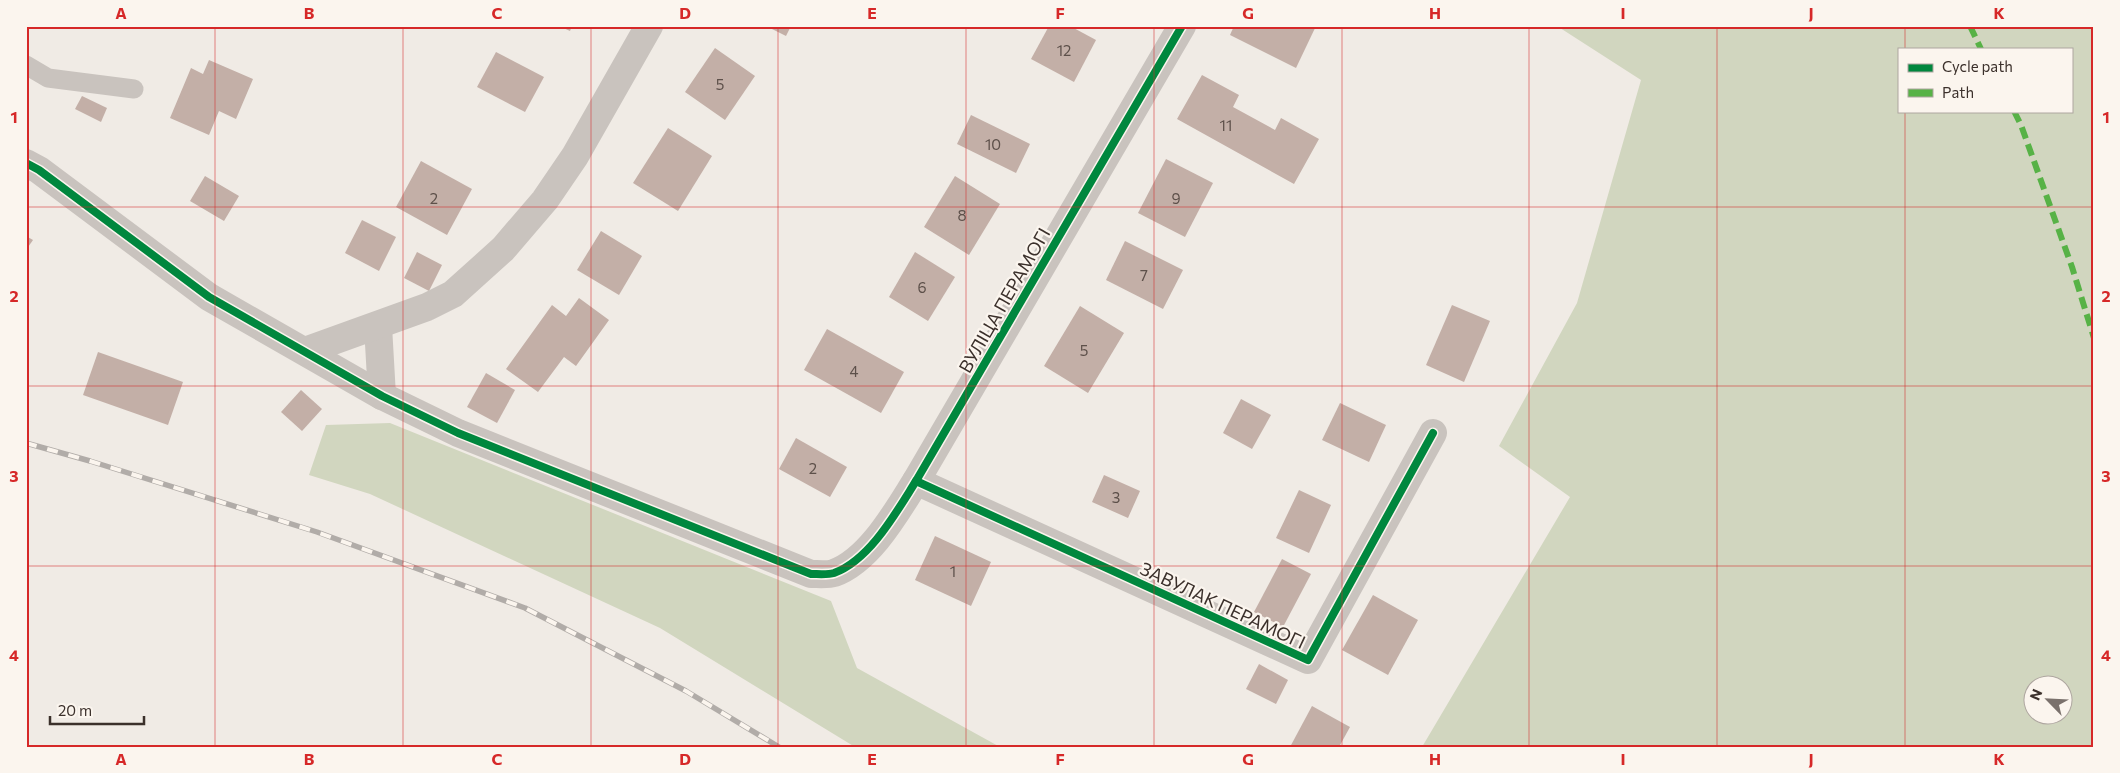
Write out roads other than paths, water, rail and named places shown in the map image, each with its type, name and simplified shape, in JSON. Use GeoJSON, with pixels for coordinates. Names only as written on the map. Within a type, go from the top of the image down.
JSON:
{"type":"FeatureCollection","features":[{"type":"Feature","properties":{"kind":"street"},"geometry":{"type":"LineString","coordinates":[[305,351],[427,308],[453,294],[503,249],[545,200],[575,156],[649,26]]}},
{"type":"Feature","properties":{"kind":"street","name":"ВУЛІЦА ПЕРАМОГІ"},"geometry":{"type":"LineString","coordinates":[[382,396],[467,436],[811,574],[834,573],[860,557],[882,534],[916,481],[1182,26]]}},
{"type":"Feature","properties":{"kind":"street"},"geometry":{"type":"LineString","coordinates":[[26,163],[39,170],[210,297],[382,396]]}},
{"type":"Feature","properties":{"kind":"street"},"geometry":{"type":"LineString","coordinates":[[378,326],[382,396]]}},
{"type":"Feature","properties":{"kind":"street","name":"ЗАВУЛАК ПЕРАМОГІ"},"geometry":{"type":"LineString","coordinates":[[916,481],[1308,660],[1433,433]]}},
{"type":"Feature","properties":{"kind":"lane"},"geometry":{"type":"LineString","coordinates":[[26,65],[48,78],[134,89]]}},
{"type":"Feature","properties":{"kind":"railway"},"geometry":{"type":"LineString","coordinates":[[26,443],[90,461],[317,532],[525,608],[686,691],[779,747]]}}]}
